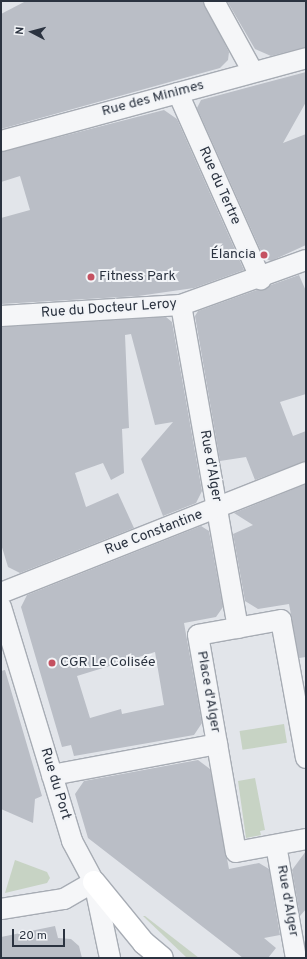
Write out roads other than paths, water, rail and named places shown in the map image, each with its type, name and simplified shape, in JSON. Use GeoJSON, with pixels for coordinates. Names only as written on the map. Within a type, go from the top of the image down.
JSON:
{"type":"FeatureCollection","features":[{"type":"Feature","properties":{"kind":"main road"},"geometry":{"type":"LineString","coordinates":[[94,882],[144,943],[162,958]]}},
{"type":"Feature","properties":{"kind":"street"},"geometry":{"type":"LineString","coordinates":[[214,1],[254,72]]}},
{"type":"Feature","properties":{"kind":"street","name":"Rue des Minimes"},"geometry":{"type":"LineString","coordinates":[[1,141],[306,58]]}},
{"type":"Feature","properties":{"kind":"street","name":"Rue du Tertre"},"geometry":{"type":"LineString","coordinates":[[178,92],[261,279]]}},
{"type":"Feature","properties":{"kind":"street","name":"Rue du Docteur Leroy"},"geometry":{"type":"LineString","coordinates":[[1,316],[181,305],[304,266]]}},
{"type":"Feature","properties":{"kind":"street","name":"Rue d'Alger"},"geometry":{"type":"LineString","coordinates":[[181,305],[238,628]]}},
{"type":"Feature","properties":{"kind":"street","name":"Rue Constantine"},"geometry":{"type":"LineString","coordinates":[[1,593],[217,509],[306,472]]}},
{"type":"Feature","properties":{"kind":"street","name":"Rue du Port"},"geometry":{"type":"LineString","coordinates":[[1,607],[72,841],[94,882],[110,958]]}},
{"type":"Feature","properties":{"kind":"street","name":"Place d'Alger"},"geometry":{"type":"LineString","coordinates":[[306,758],[281,620],[198,635],[236,852],[306,840]]}},
{"type":"Feature","properties":{"kind":"street"},"geometry":{"type":"LineString","coordinates":[[52,775],[217,744]]}},
{"type":"Feature","properties":{"kind":"street","name":"Rue d'Alger"},"geometry":{"type":"LineString","coordinates":[[276,845],[296,958]]}},
{"type":"Feature","properties":{"kind":"street"},"geometry":{"type":"LineString","coordinates":[[1,909],[64,899],[94,882]]}},
{"type":"Feature","properties":{"kind":"place","name":"Élancia"},"geometry":{"type":"Point","coordinates":[264,255]}},
{"type":"Feature","properties":{"kind":"place","name":"Fitness Park"},"geometry":{"type":"Point","coordinates":[91,277]}},
{"type":"Feature","properties":{"kind":"place","name":"CGR Le Colisée"},"geometry":{"type":"Point","coordinates":[52,663]}}]}
